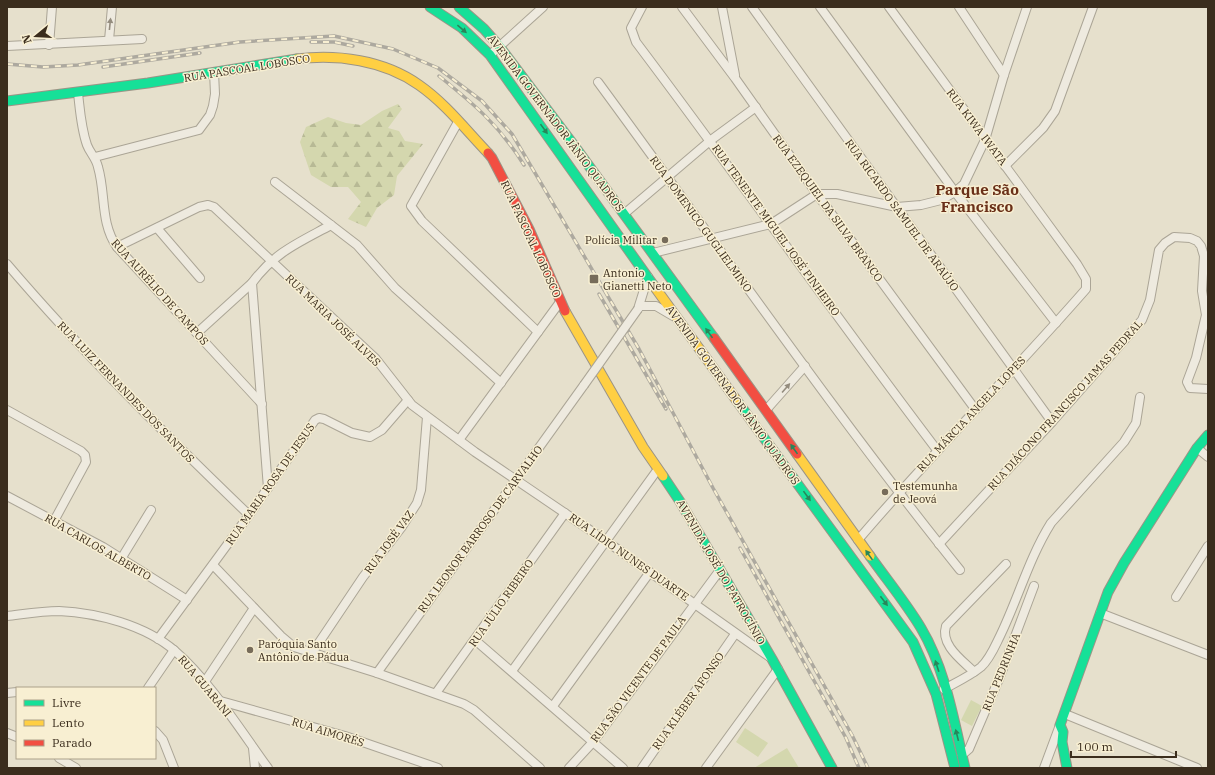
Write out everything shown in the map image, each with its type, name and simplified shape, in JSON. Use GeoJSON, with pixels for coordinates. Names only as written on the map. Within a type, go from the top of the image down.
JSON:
{"type":"FeatureCollection","features":[{"type":"Feature","properties":{"kind":"main road","name":"AVENIDA GOVERNADOR JÂNIO QUADROS"},"geometry":{"type":"LineString","coordinates":[[430,7],[446,15],[474,38],[490,55],[634,257],[676,319],[762,434],[916,646],[944,704]]}},
{"type":"Feature","properties":{"kind":"main road","name":"AVENIDA GOVERNADOR JÂNIO QUADROS"},"geometry":{"type":"LineString","coordinates":[[459,7],[484,29],[499,46],[624,214],[921,628],[927,640],[944,689],[944,704]]}},
{"type":"Feature","properties":{"kind":"main road","name":"RUA PASCOAL LOBOSCO"},"geometry":{"type":"LineString","coordinates":[[7,101],[78,93],[309,57],[350,58],[388,68],[406,77],[443,105],[492,158],[529,229],[560,302],[603,379]]}},
{"type":"Feature","properties":{"kind":"main road"},"geometry":{"type":"LineString","coordinates":[[634,257],[652,253]]}},
{"type":"Feature","properties":{"kind":"main road"},"geometry":{"type":"LineString","coordinates":[[648,277],[660,272],[684,297]]}},
{"type":"Feature","properties":{"kind":"main road"},"geometry":{"type":"LineString","coordinates":[[693,342],[714,355],[724,354]]}},
{"type":"Feature","properties":{"kind":"main road","name":"AVENIDA JOSÉ DO PATROCÍNIO"},"geometry":{"type":"LineString","coordinates":[[603,379],[658,470],[681,503],[756,634],[778,669],[832,768]]}},
{"type":"Feature","properties":{"kind":"main road"},"geometry":{"type":"LineString","coordinates":[[746,413],[758,410],[763,406]]}},
{"type":"Feature","properties":{"kind":"main road"},"geometry":{"type":"LineString","coordinates":[[762,434],[765,424],[773,420]]}},
{"type":"Feature","properties":{"kind":"main road"},"geometry":{"type":"LineString","coordinates":[[1067,768],[1062,742],[1063,732],[1060,725],[1108,592],[1124,563],[1197,448],[1208,435]]}},
{"type":"Feature","properties":{"kind":"main road"},"geometry":{"type":"LineString","coordinates":[[916,646],[927,640]]}},
{"type":"Feature","properties":{"kind":"main road"},"geometry":{"type":"LineString","coordinates":[[944,704],[962,755],[965,768]]}},
{"type":"Feature","properties":{"kind":"main road"},"geometry":{"type":"LineString","coordinates":[[944,704],[955,768]]}},
{"type":"Feature","properties":{"kind":"street"},"geometry":{"type":"LineString","coordinates":[[49,45],[52,7]]}},
{"type":"Feature","properties":{"kind":"street"},"geometry":{"type":"LineString","coordinates":[[109,40],[112,7]]}},
{"type":"Feature","properties":{"kind":"street"},"geometry":{"type":"LineString","coordinates":[[490,55],[543,7]]}},
{"type":"Feature","properties":{"kind":"street","name":"RUA TENENTE MIGUEL JOSÉ PINHEIRO"},"geometry":{"type":"LineString","coordinates":[[642,7],[632,24],[633,35],[711,140],[857,345],[937,450]]}},
{"type":"Feature","properties":{"kind":"street","name":"RUA EZEQUIEL DA SILVA BRANCO"},"geometry":{"type":"LineString","coordinates":[[682,7],[736,78],[817,194],[975,409]]}},
{"type":"Feature","properties":{"kind":"street"},"geometry":{"type":"LineString","coordinates":[[722,7],[736,78]]}},
{"type":"Feature","properties":{"kind":"street","name":"RUA RICARDO SAMUEL DE ARAÚJO"},"geometry":{"type":"LineString","coordinates":[[752,7],[1052,422]]}},
{"type":"Feature","properties":{"kind":"street"},"geometry":{"type":"LineString","coordinates":[[820,7],[955,192],[1056,323]]}},
{"type":"Feature","properties":{"kind":"street","name":"RUA KIWA IWATA"},"geometry":{"type":"LineString","coordinates":[[889,7],[985,140],[1078,264],[1086,279],[1086,289]]}},
{"type":"Feature","properties":{"kind":"street"},"geometry":{"type":"LineString","coordinates":[[960,7],[1004,74]]}},
{"type":"Feature","properties":{"kind":"street"},"geometry":{"type":"LineString","coordinates":[[652,253],[771,224],[817,194],[837,194],[897,207],[934,202],[955,192],[964,184],[985,140],[1004,74],[1028,7]]}},
{"type":"Feature","properties":{"kind":"street"},"geometry":{"type":"LineString","coordinates":[[1005,166],[1043,128],[1056,111],[1093,7]]}},
{"type":"Feature","properties":{"kind":"street"},"geometry":{"type":"LineString","coordinates":[[7,46],[142,39]]}},
{"type":"Feature","properties":{"kind":"street"},"geometry":{"type":"LineString","coordinates":[[95,157],[198,130],[210,115],[213,106],[215,94],[214,72]]}},
{"type":"Feature","properties":{"kind":"street","name":"RUA DOMENICO GUGLIELMINO"},"geometry":{"type":"LineString","coordinates":[[598,82],[667,176],[710,239],[899,492],[960,570]]}},
{"type":"Feature","properties":{"kind":"street","name":"RUA AURÉLIO DE CAMPOS"},"geometry":{"type":"LineString","coordinates":[[78,93],[83,133],[88,146],[95,157],[102,184],[106,228],[110,238],[262,404]]}},
{"type":"Feature","properties":{"kind":"street"},"geometry":{"type":"LineString","coordinates":[[624,214],[711,140],[756,107]]}},
{"type":"Feature","properties":{"kind":"street"},"geometry":{"type":"LineString","coordinates":[[458,122],[411,206],[422,221],[538,332]]}},
{"type":"Feature","properties":{"kind":"street"},"geometry":{"type":"LineString","coordinates":[[275,182],[357,245],[396,288],[501,383]]}},
{"type":"Feature","properties":{"kind":"street","name":"RUA MARIA JOSÉ ALVES"},"geometry":{"type":"LineString","coordinates":[[117,247],[208,205],[219,210],[376,359],[408,400],[427,417],[459,440]]}},
{"type":"Feature","properties":{"kind":"street"},"geometry":{"type":"LineString","coordinates":[[197,333],[252,283],[271,261],[290,247],[331,225]]}},
{"type":"Feature","properties":{"kind":"street"},"geometry":{"type":"LineString","coordinates":[[157,228],[200,278]]}},
{"type":"Feature","properties":{"kind":"street","name":"RUA DIÁCONO FRANCISCO JAMAS PEDRAL"},"geometry":{"type":"LineString","coordinates":[[939,544],[1052,422],[1142,320],[1150,300],[1159,250],[1165,243],[1174,237],[1197,241],[1201,246],[1204,256],[1202,291],[1206,315],[1196,358],[1187,382],[1190,388],[1208,389]]}},
{"type":"Feature","properties":{"kind":"street","name":"RUA LUIZ FERNANDES DOS SANTOS"},"geometry":{"type":"LineString","coordinates":[[7,264],[66,331],[117,385],[250,515]]}},
{"type":"Feature","properties":{"kind":"street","name":"RUA LEONOR BARROSO DE CARVALHO"},"geometry":{"type":"LineString","coordinates":[[377,673],[639,307],[648,277]]}},
{"type":"Feature","properties":{"kind":"street"},"geometry":{"type":"LineString","coordinates":[[252,283],[268,488]]}},
{"type":"Feature","properties":{"kind":"street","name":"RUA MÁRCIA ANGELA LOPES"},"geometry":{"type":"LineString","coordinates":[[858,540],[937,450],[1014,369],[1086,289]]}},
{"type":"Feature","properties":{"kind":"street"},"geometry":{"type":"LineString","coordinates":[[459,440],[560,302]]}},
{"type":"Feature","properties":{"kind":"street"},"geometry":{"type":"LineString","coordinates":[[639,307],[656,306],[676,319]]}},
{"type":"Feature","properties":{"kind":"street"},"geometry":{"type":"LineString","coordinates":[[763,406],[805,366]]}},
{"type":"Feature","properties":{"kind":"street"},"geometry":{"type":"LineString","coordinates":[[944,689],[974,672],[982,666],[991,654],[1011,614],[1042,537],[1051,524],[1124,442],[1136,423],[1140,398]]}},
{"type":"Feature","properties":{"kind":"street","name":"RUA MARIA ROSA DE JESUS"},"geometry":{"type":"LineString","coordinates":[[158,639],[250,515],[315,420],[319,418],[324,419],[352,433],[370,437],[382,430],[408,400]]}},
{"type":"Feature","properties":{"kind":"street"},"geometry":{"type":"LineString","coordinates":[[7,410],[85,454],[86,462],[54,521]]}},
{"type":"Feature","properties":{"kind":"street","name":"RUA JOSÉ VAZ"},"geometry":{"type":"LineString","coordinates":[[312,652],[363,577],[401,528],[418,503],[421,490],[427,417]]}},
{"type":"Feature","properties":{"kind":"street","name":"RUA LÍDIO NUNES DUARTE"},"geometry":{"type":"LineString","coordinates":[[459,440],[606,541],[772,659]]}},
{"type":"Feature","properties":{"kind":"street"},"geometry":{"type":"LineString","coordinates":[[1197,448],[1208,457]]}},
{"type":"Feature","properties":{"kind":"street"},"geometry":{"type":"LineString","coordinates":[[512,671],[658,470]]}},
{"type":"Feature","properties":{"kind":"street","name":"RUA CARLOS ALBERTO"},"geometry":{"type":"LineString","coordinates":[[7,496],[121,559],[187,600]]}},
{"type":"Feature","properties":{"kind":"street"},"geometry":{"type":"LineString","coordinates":[[121,559],[151,510]]}},
{"type":"Feature","properties":{"kind":"street","name":"RUA JÚLIO RIBEIRO"},"geometry":{"type":"LineString","coordinates":[[436,693],[565,513]]}},
{"type":"Feature","properties":{"kind":"street"},"geometry":{"type":"LineString","coordinates":[[1176,597],[1208,546]]}},
{"type":"Feature","properties":{"kind":"street"},"geometry":{"type":"LineString","coordinates":[[974,672],[948,645],[944,635],[946,626],[1006,564]]}},
{"type":"Feature","properties":{"kind":"street"},"geometry":{"type":"LineString","coordinates":[[213,565],[285,640],[294,647],[377,673],[464,704],[474,710],[540,768]]}},
{"type":"Feature","properties":{"kind":"street","name":"RUA SÃO VICENTE DE PAULA"},"geometry":{"type":"LineString","coordinates":[[569,768],[593,742],[694,603],[720,570]]}},
{"type":"Feature","properties":{"kind":"street"},"geometry":{"type":"LineString","coordinates":[[553,706],[650,572]]}},
{"type":"Feature","properties":{"kind":"street","name":"RUA PEDRINHA"},"geometry":{"type":"LineString","coordinates":[[962,755],[968,750],[999,679],[1034,586]]}},
{"type":"Feature","properties":{"kind":"street"},"geometry":{"type":"LineString","coordinates":[[204,683],[254,608]]}},
{"type":"Feature","properties":{"kind":"street","name":"RUA GUARANI"},"geometry":{"type":"LineString","coordinates":[[7,616],[57,611],[77,613],[119,622],[158,639],[174,650],[204,683],[268,768]]}},
{"type":"Feature","properties":{"kind":"street"},"geometry":{"type":"LineString","coordinates":[[1100,613],[1208,655]]}},
{"type":"Feature","properties":{"kind":"street"},"geometry":{"type":"LineString","coordinates":[[738,636],[756,634]]}},
{"type":"Feature","properties":{"kind":"street","name":"RUA KLÉBER AFONSO"},"geometry":{"type":"LineString","coordinates":[[642,768],[738,636]]}},
{"type":"Feature","properties":{"kind":"street"},"geometry":{"type":"LineString","coordinates":[[475,640],[623,768]]}},
{"type":"Feature","properties":{"kind":"street"},"geometry":{"type":"LineString","coordinates":[[149,687],[174,650]]}},
{"type":"Feature","properties":{"kind":"street"},"geometry":{"type":"LineString","coordinates":[[706,768],[778,669]]}},
{"type":"Feature","properties":{"kind":"street","name":"RUA AIMORÉS"},"geometry":{"type":"LineString","coordinates":[[217,700],[345,736],[438,768]]}},
{"type":"Feature","properties":{"kind":"street"},"geometry":{"type":"LineString","coordinates":[[1065,714],[1197,768]]}},
{"type":"Feature","properties":{"kind":"street"},"geometry":{"type":"LineString","coordinates":[[1044,768],[1060,725]]}},
{"type":"Feature","properties":{"kind":"street"},"geometry":{"type":"LineString","coordinates":[[156,732],[162,740],[174,768]]}},
{"type":"Feature","properties":{"kind":"street"},"geometry":{"type":"LineString","coordinates":[[253,747],[255,768]]}},
{"type":"Feature","properties":{"kind":"street"},"geometry":{"type":"LineString","coordinates":[[61,759],[76,768]]}},
{"type":"Feature","properties":{"kind":"green space"},"geometry":{"type":"Polygon","coordinates":[[[398,104],[402,109],[388,128],[399,131],[405,141],[423,144],[397,176],[394,195],[377,208],[366,227],[348,219],[361,202],[348,187],[331,187],[311,175],[300,142],[306,127],[328,117],[346,123],[361,125],[382,111],[398,104]]]}},
{"type":"Feature","properties":{"kind":"green space"},"geometry":{"type":"Polygon","coordinates":[[[971,700],[982,706],[972,726],[961,720],[971,700]]]}},
{"type":"Feature","properties":{"kind":"green space"},"geometry":{"type":"Polygon","coordinates":[[[745,728],[768,743],[758,757],[736,742],[745,728]]]}},
{"type":"Feature","properties":{"kind":"green space"},"geometry":{"type":"Polygon","coordinates":[[[787,748],[799,768],[754,768],[787,748]]]}},
{"type":"Feature","properties":{"kind":"railway"},"geometry":{"type":"LineString","coordinates":[[7,64],[43,67],[78,65],[240,42],[334,36],[393,49],[438,68],[482,101],[512,134],[639,349],[713,488],[852,735],[868,768]]}},
{"type":"Feature","properties":{"kind":"railway"},"geometry":{"type":"LineString","coordinates":[[311,42],[334,42],[353,46]]}},
{"type":"Feature","properties":{"kind":"railway"},"geometry":{"type":"LineString","coordinates":[[103,67],[200,53]]}},
{"type":"Feature","properties":{"kind":"railway"},"geometry":{"type":"LineString","coordinates":[[439,76],[486,116],[505,138],[524,165]]}},
{"type":"Feature","properties":{"kind":"railway"},"geometry":{"type":"LineString","coordinates":[[599,294],[666,409]]}},
{"type":"Feature","properties":{"kind":"railway"},"geometry":{"type":"LineString","coordinates":[[740,548],[846,738],[859,768]]}},
{"type":"Feature","properties":{"kind":"traffic: fast"},"geometry":{"type":"LineString","coordinates":[[430,7],[462,28],[490,55],[654,286]]}},
{"type":"Feature","properties":{"kind":"traffic: fast"},"geometry":{"type":"LineString","coordinates":[[459,7],[484,29],[499,46],[573,144],[714,338]]}},
{"type":"Feature","properties":{"kind":"traffic: fast"},"geometry":{"type":"LineString","coordinates":[[7,101],[148,83],[297,59]]}},
{"type":"Feature","properties":{"kind":"traffic: fast"},"geometry":{"type":"LineString","coordinates":[[737,401],[913,642],[936,694],[955,768]]}},
{"type":"Feature","properties":{"kind":"traffic: fast"},"geometry":{"type":"LineString","coordinates":[[1067,768],[1062,742],[1063,732],[1060,725],[1108,592],[1124,563],[1197,448],[1208,435]]}},
{"type":"Feature","properties":{"kind":"traffic: fast"},"geometry":{"type":"LineString","coordinates":[[663,476],[681,503],[772,659],[832,768]]}},
{"type":"Feature","properties":{"kind":"traffic: fast"},"geometry":{"type":"LineString","coordinates":[[870,556],[909,610],[930,644],[948,696],[965,768]]}},
{"type":"Feature","properties":{"kind":"traffic: slow"},"geometry":{"type":"LineString","coordinates":[[297,59],[328,57],[344,58],[376,64],[405,76],[438,100],[488,153]]}},
{"type":"Feature","properties":{"kind":"traffic: slow"},"geometry":{"type":"LineString","coordinates":[[654,286],[737,401]]}},
{"type":"Feature","properties":{"kind":"traffic: slow"},"geometry":{"type":"LineString","coordinates":[[565,311],[643,447],[663,476]]}},
{"type":"Feature","properties":{"kind":"traffic: slow"},"geometry":{"type":"LineString","coordinates":[[797,454],[870,556]]}},
{"type":"Feature","properties":{"kind":"traffic: jam"},"geometry":{"type":"LineString","coordinates":[[488,153],[529,229],[565,311]]}},
{"type":"Feature","properties":{"kind":"traffic: jam"},"geometry":{"type":"LineString","coordinates":[[714,338],[797,454]]}},
{"type":"Feature","properties":{"kind":"place","name":"Polícia Militar"},"geometry":{"type":"Point","coordinates":[665,240]}},
{"type":"Feature","properties":{"kind":"place","name":"Antonio Gianetti Neto"},"geometry":{"type":"Point","coordinates":[594,279]}},
{"type":"Feature","properties":{"kind":"place","name":"Testemunha de Jeová"},"geometry":{"type":"Point","coordinates":[885,492]}},
{"type":"Feature","properties":{"kind":"place","name":"Paróquia Santo Antônio de Pádua"},"geometry":{"type":"Point","coordinates":[250,650]}},
{"type":"Feature","properties":{"kind":"district","name":"Parque São Francisco"},"geometry":{"type":"Point","coordinates":[977,198]}}]}
